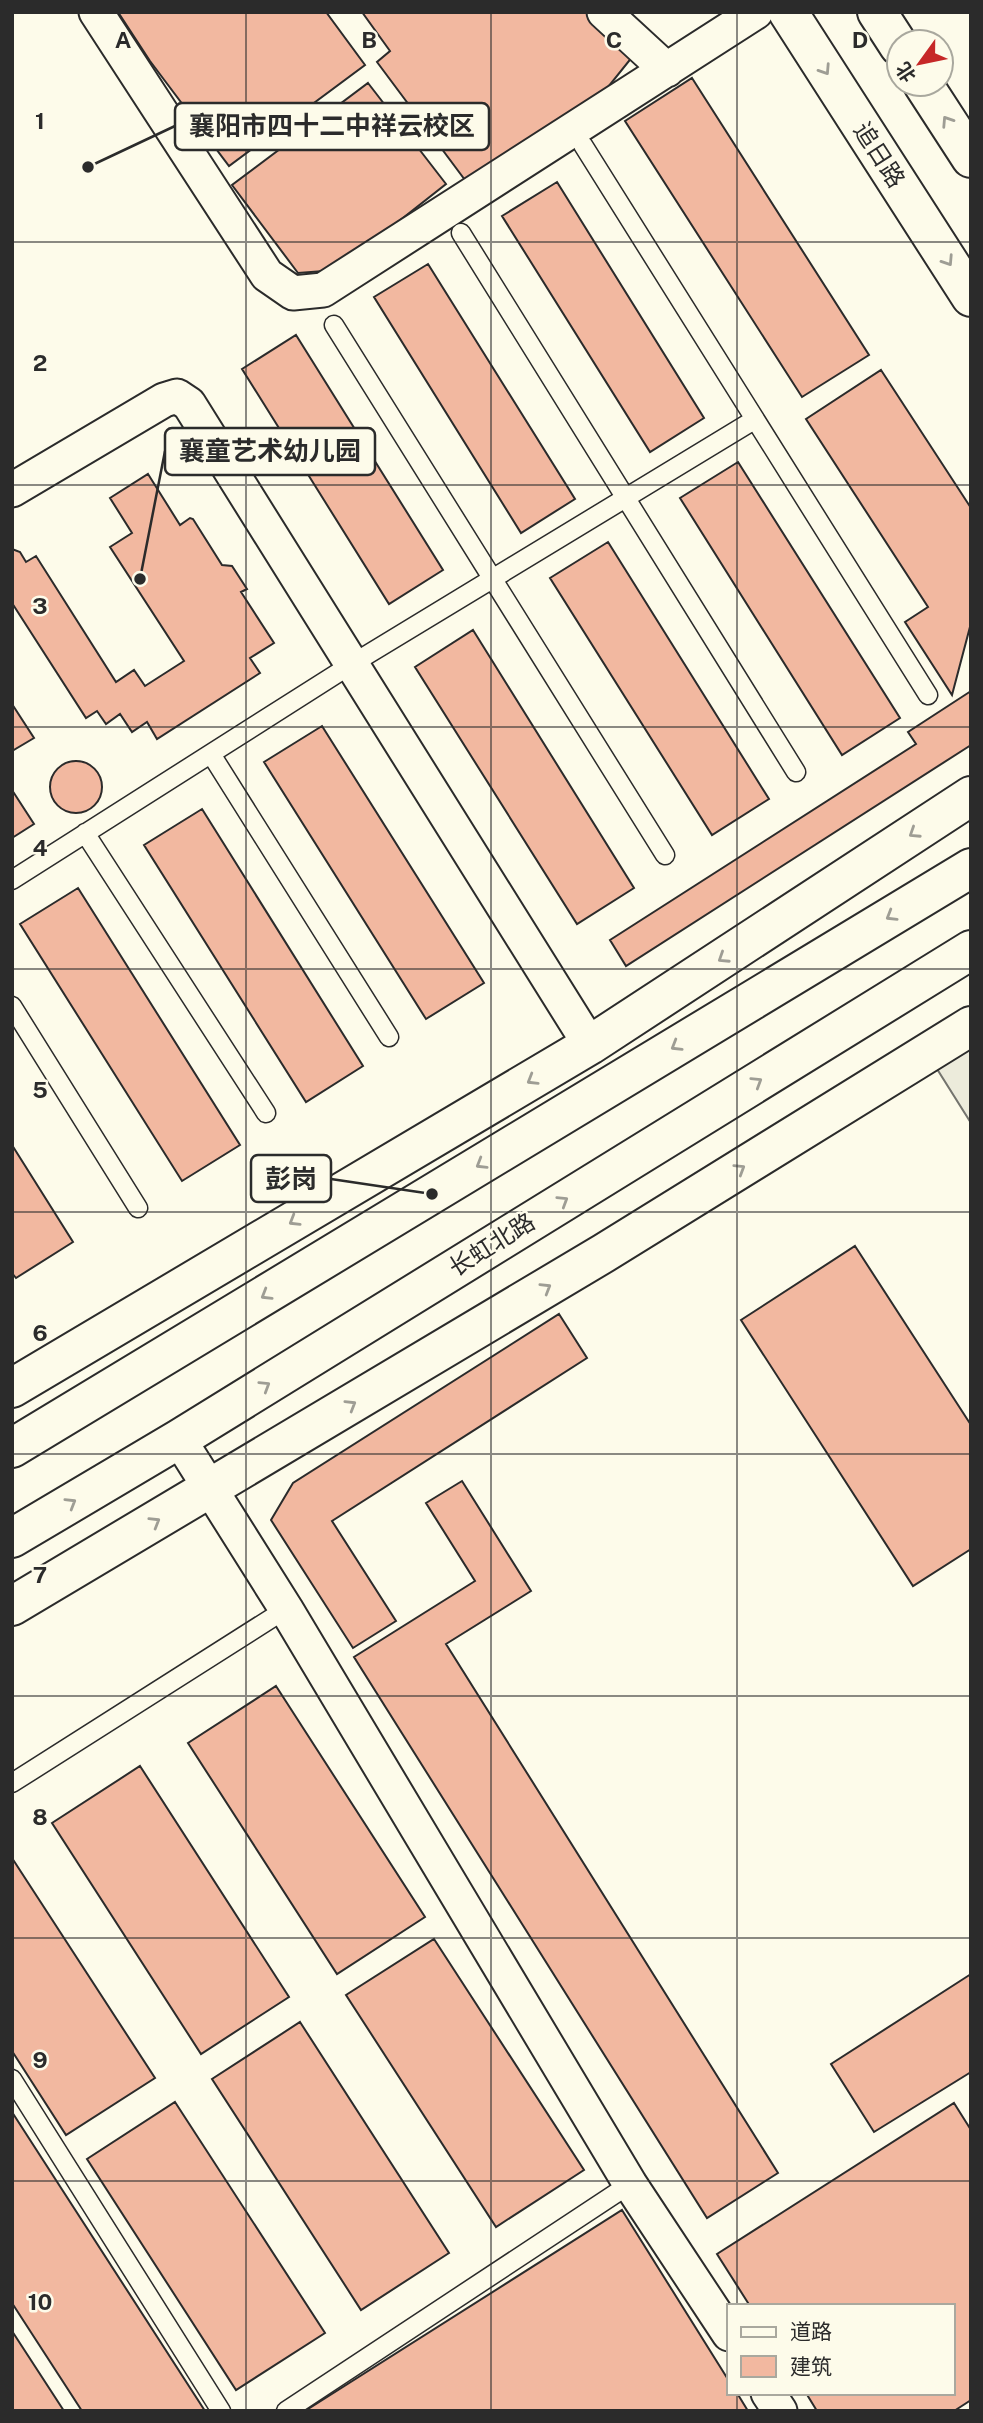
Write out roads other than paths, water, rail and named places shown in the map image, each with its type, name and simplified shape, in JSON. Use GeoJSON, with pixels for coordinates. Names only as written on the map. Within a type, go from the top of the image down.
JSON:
{"type":"FeatureCollection","features":[{"type":"Feature","properties":{"kind":"main road","name":"追日路"},"geometry":{"type":"LineString","coordinates":[[788,12],[971,297]]}},
{"type":"Feature","properties":{"kind":"main road"},"geometry":{"type":"LineString","coordinates":[[877,12],[887,28]]}},
{"type":"Feature","properties":{"kind":"main road"},"geometry":{"type":"LineString","coordinates":[[932,98],[971,158]]}},
{"type":"Feature","properties":{"kind":"main road"},"geometry":{"type":"LineString","coordinates":[[12,1388],[590,1045],[971,796]]}},
{"type":"Feature","properties":{"kind":"main road"},"geometry":{"type":"LineString","coordinates":[[12,1448],[971,868]]}},
{"type":"Feature","properties":{"kind":"main road","name":"长虹北路"},"geometry":{"type":"LineString","coordinates":[[12,1538],[179,1439],[967,952]]}},
{"type":"Feature","properties":{"kind":"main road"},"geometry":{"type":"LineString","coordinates":[[12,1606],[616,1246],[971,1026]]}},
{"type":"Feature","properties":{"kind":"street"},"geometry":{"type":"LineString","coordinates":[[96,12],[267,275],[293,293],[323,290],[757,12]]}},
{"type":"Feature","properties":{"kind":"street"},"geometry":{"type":"LineString","coordinates":[[604,12],[667,70]]}},
{"type":"Feature","properties":{"kind":"street"},"geometry":{"type":"LineString","coordinates":[[12,490],[164,400],[177,396],[189,404],[590,1045]]}},
{"type":"Feature","properties":{"kind":"street"},"geometry":{"type":"LineString","coordinates":[[179,1439],[286,1609],[631,2184],[727,2331]]}},
{"type":"Feature","properties":{"kind":"street"},"geometry":{"type":"LineString","coordinates":[[769,2395],[780,2411]]}},
{"type":"Feature","properties":{"kind":"lane"},"geometry":{"type":"LineString","coordinates":[[583,145],[928,695]]}},
{"type":"Feature","properties":{"kind":"lane"},"geometry":{"type":"LineString","coordinates":[[461,233],[796,772]]}},
{"type":"Feature","properties":{"kind":"lane"},"geometry":{"type":"LineString","coordinates":[[334,325],[665,855]]}},
{"type":"Feature","properties":{"kind":"lane"},"geometry":{"type":"LineString","coordinates":[[12,880],[352,664],[754,420]]}},
{"type":"Feature","properties":{"kind":"lane"},"geometry":{"type":"LineString","coordinates":[[211,754],[389,1037]]}},
{"type":"Feature","properties":{"kind":"lane"},"geometry":{"type":"LineString","coordinates":[[85,834],[266,1112]]}},
{"type":"Feature","properties":{"kind":"lane"},"geometry":{"type":"LineString","coordinates":[[12,1006],[138,1208]]}},
{"type":"Feature","properties":{"kind":"lane"},"geometry":{"type":"LineString","coordinates":[[12,1783],[286,1609]]}},
{"type":"Feature","properties":{"kind":"lane"},"geometry":{"type":"LineString","coordinates":[[12,2079],[221,2411]]}},
{"type":"Feature","properties":{"kind":"lane"},"geometry":{"type":"LineString","coordinates":[[286,2411],[631,2184]]}},
{"type":"Feature","properties":{"kind":"place","name":"襄阳市四十二中祥云校区"},"geometry":{"type":"Point","coordinates":[88,167]}},
{"type":"Feature","properties":{"kind":"place","name":"襄童艺术幼儿园"},"geometry":{"type":"Point","coordinates":[140,579]}},
{"type":"Feature","properties":{"kind":"place","name":"彭岗"},"geometry":{"type":"Point","coordinates":[432,1194]}}]}
